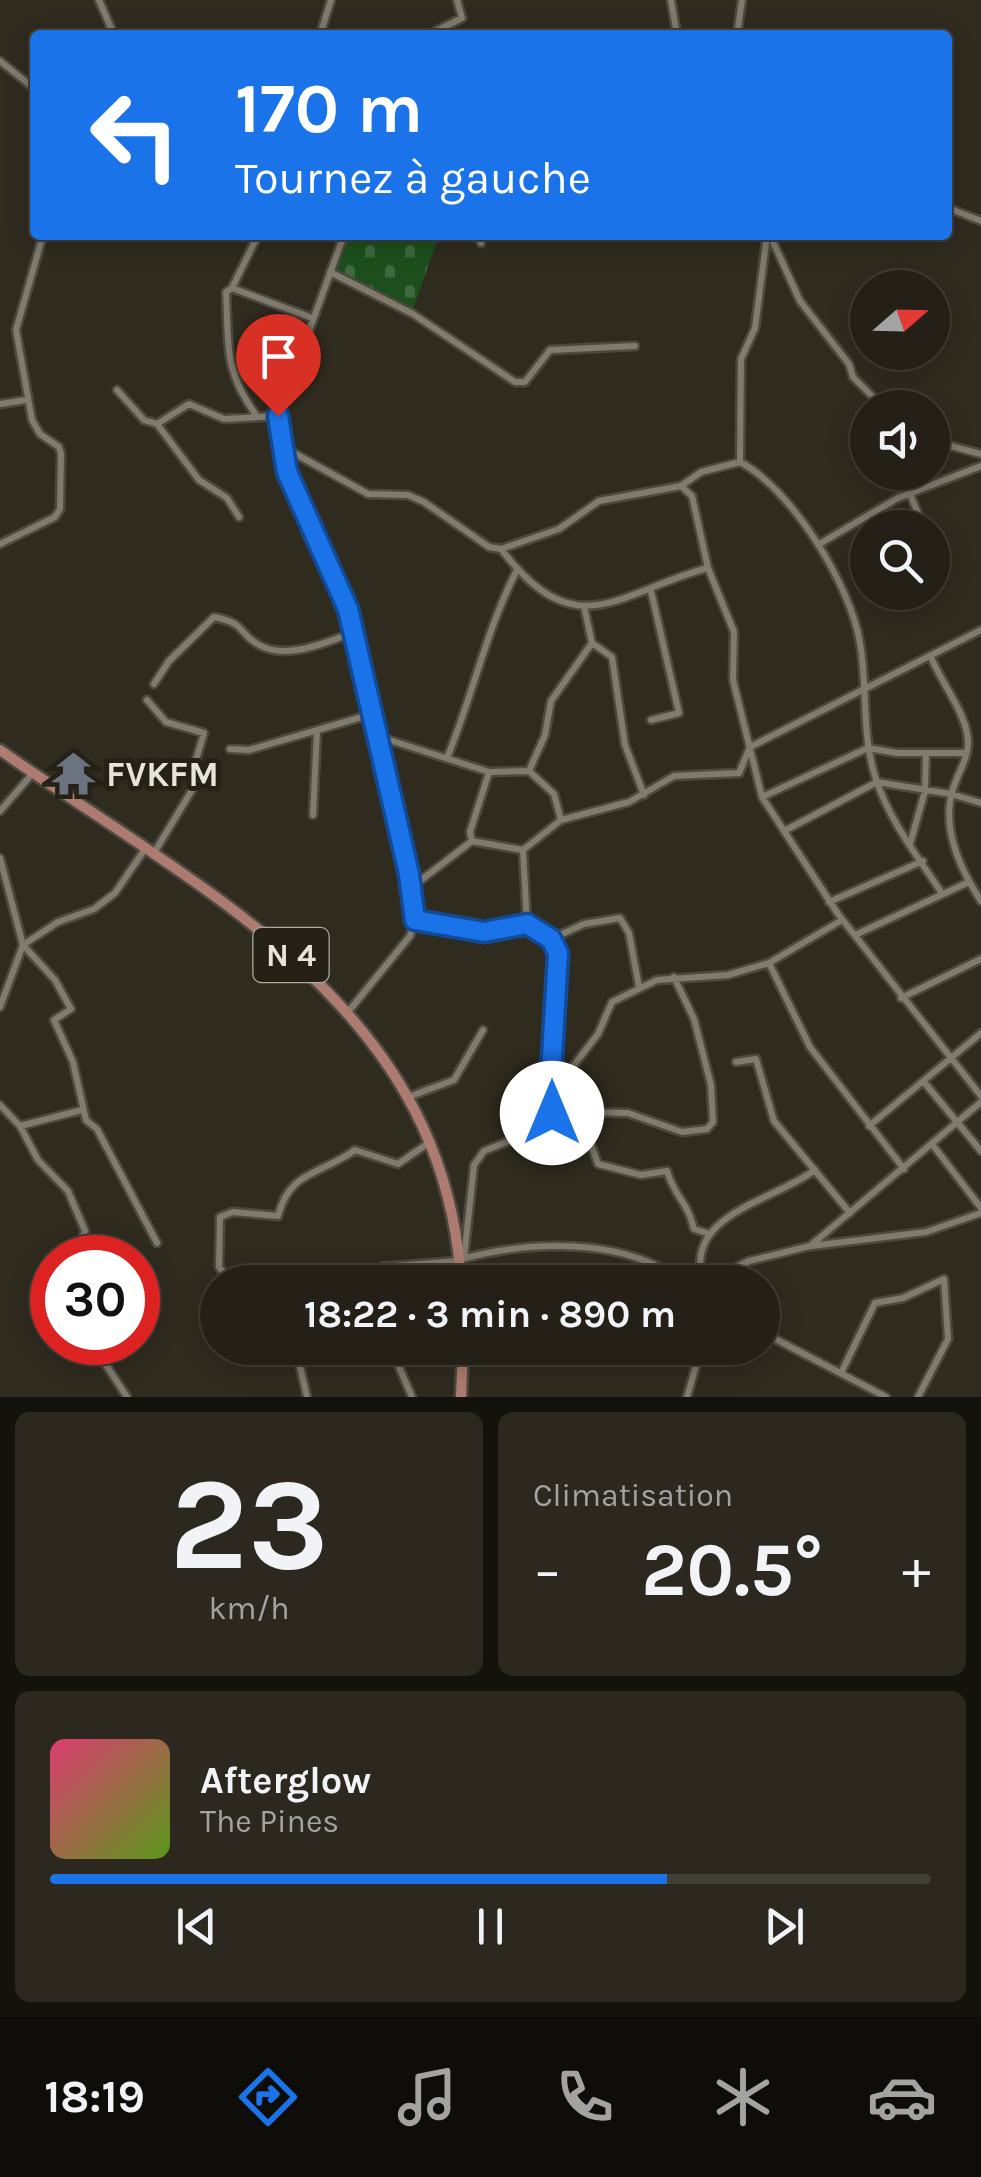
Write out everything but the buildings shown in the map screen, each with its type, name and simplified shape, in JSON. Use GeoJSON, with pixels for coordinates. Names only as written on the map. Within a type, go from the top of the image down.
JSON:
{"type":"FeatureCollection","features":[{"type":"Feature","properties":{"kind":"main road","name":"N 4"},"geometry":{"type":"LineString","coordinates":[[0,750],[263,932],[318,978],[348,1012],[408,1097],[446,1193],[461,1265]]}},
{"type":"Feature","properties":{"kind":"main road"},"geometry":{"type":"LineString","coordinates":[[461,1397],[462,1365]]}},
{"type":"Feature","properties":{"kind":"street"},"geometry":{"type":"LineString","coordinates":[[99,0],[112,30]]}},
{"type":"Feature","properties":{"kind":"street"},"geometry":{"type":"LineString","coordinates":[[322,30],[331,0]]}},
{"type":"Feature","properties":{"kind":"street"},"geometry":{"type":"LineString","coordinates":[[438,30],[462,18],[457,0]]}},
{"type":"Feature","properties":{"kind":"street"},"geometry":{"type":"LineString","coordinates":[[672,0],[676,30]]}},
{"type":"Feature","properties":{"kind":"street"},"geometry":{"type":"LineString","coordinates":[[738,30],[742,0]]}},
{"type":"Feature","properties":{"kind":"street"},"geometry":{"type":"LineString","coordinates":[[0,61],[30,85]]}},
{"type":"Feature","properties":{"kind":"street"},"geometry":{"type":"LineString","coordinates":[[952,210],[981,221]]}},
{"type":"Feature","properties":{"kind":"street"},"geometry":{"type":"LineString","coordinates":[[0,544],[55,517],[60,509],[62,454],[59,446],[40,434],[26,400],[16,330],[42,240]]}},
{"type":"Feature","properties":{"kind":"street"},"geometry":{"type":"LineString","coordinates":[[256,240],[232,288],[226,292],[226,342],[234,382],[256,415]]}},
{"type":"Feature","properties":{"kind":"street"},"geometry":{"type":"LineString","coordinates":[[342,240],[278,416],[295,493],[348,609],[412,887],[415,920],[410,936],[348,1012]]}},
{"type":"Feature","properties":{"kind":"street"},"geometry":{"type":"LineString","coordinates":[[740,462],[741,359],[756,328],[767,240]]}},
{"type":"Feature","properties":{"kind":"street"},"geometry":{"type":"LineString","coordinates":[[771,240],[806,310],[867,390]]}},
{"type":"Feature","properties":{"kind":"street"},"geometry":{"type":"LineString","coordinates":[[330,272],[413,314],[515,382],[524,382],[550,350],[636,346]]}},
{"type":"Feature","properties":{"kind":"street"},"geometry":{"type":"LineString","coordinates":[[232,288],[312,318]]}},
{"type":"Feature","properties":{"kind":"street"},"geometry":{"type":"LineString","coordinates":[[118,390],[144,420],[157,424],[199,480],[227,498],[239,518]]}},
{"type":"Feature","properties":{"kind":"street"},"geometry":{"type":"LineString","coordinates":[[0,404],[26,400]]}},
{"type":"Feature","properties":{"kind":"street"},"geometry":{"type":"LineString","coordinates":[[157,424],[189,404],[224,418],[278,416]]}},
{"type":"Feature","properties":{"kind":"street"},"geometry":{"type":"LineString","coordinates":[[950,446],[981,454]]}},
{"type":"Feature","properties":{"kind":"street"},"geometry":{"type":"LineString","coordinates":[[282,447],[368,494],[408,495],[424,502],[489,547],[501,549],[559,529],[598,501],[681,486],[702,472],[740,462]]}},
{"type":"Feature","properties":{"kind":"street"},"geometry":{"type":"LineString","coordinates":[[740,462],[787,501],[821,544],[860,640],[868,748],[877,782],[941,892]]}},
{"type":"Feature","properties":{"kind":"street"},"geometry":{"type":"LineString","coordinates":[[821,544],[910,494],[981,466]]}},
{"type":"Feature","properties":{"kind":"street"},"geometry":{"type":"LineString","coordinates":[[681,486],[692,496],[708,568],[734,632],[733,680],[762,797],[842,920],[981,1099],[958,1123],[810,1246]]}},
{"type":"Feature","properties":{"kind":"street"},"geometry":{"type":"LineString","coordinates":[[910,494],[917,510]]}},
{"type":"Feature","properties":{"kind":"street"},"geometry":{"type":"LineString","coordinates":[[501,549],[517,570],[546,592],[584,606],[615,604],[651,591],[674,576],[708,568]]}},
{"type":"Feature","properties":{"kind":"street"},"geometry":{"type":"LineString","coordinates":[[447,758],[472,695],[498,606],[517,570]]}},
{"type":"Feature","properties":{"kind":"street"},"geometry":{"type":"LineString","coordinates":[[651,591],[679,712],[651,720]]}},
{"type":"Feature","properties":{"kind":"street"},"geometry":{"type":"LineString","coordinates":[[584,606],[592,643],[612,657],[625,745],[644,795]]}},
{"type":"Feature","properties":{"kind":"street"},"geometry":{"type":"LineString","coordinates":[[154,684],[170,660],[214,617],[238,622],[256,644],[272,649],[297,650],[352,633]]}},
{"type":"Feature","properties":{"kind":"street"},"geometry":{"type":"LineString","coordinates":[[412,887],[472,841],[523,850],[561,820],[644,795],[674,776],[739,773],[750,747],[981,630]]}},
{"type":"Feature","properties":{"kind":"street"},"geometry":{"type":"LineString","coordinates":[[529,771],[545,735],[551,702],[592,643]]}},
{"type":"Feature","properties":{"kind":"street"},"geometry":{"type":"LineString","coordinates":[[931,657],[966,728],[966,753],[952,794],[949,824],[969,882],[981,901]]}},
{"type":"Feature","properties":{"kind":"street"},"geometry":{"type":"LineString","coordinates":[[0,1007],[23,945],[58,922],[94,909],[115,893],[149,852],[198,780],[195,763],[204,733],[166,722],[147,700]]}},
{"type":"Feature","properties":{"kind":"street"},"geometry":{"type":"LineString","coordinates":[[230,749],[249,750],[372,714]]}},
{"type":"Feature","properties":{"kind":"street"},"geometry":{"type":"LineString","coordinates":[[313,816],[317,731]]}},
{"type":"Feature","properties":{"kind":"street"},"geometry":{"type":"LineString","coordinates":[[379,737],[489,772],[529,771],[554,794],[561,820]]}},
{"type":"Feature","properties":{"kind":"street"},"geometry":{"type":"LineString","coordinates":[[762,797],[868,748],[926,754],[966,753]]}},
{"type":"Feature","properties":{"kind":"street"},"geometry":{"type":"LineString","coordinates":[[910,844],[924,791],[926,754]]}},
{"type":"Feature","properties":{"kind":"street"},"geometry":{"type":"LineString","coordinates":[[472,841],[470,832],[489,772]]}},
{"type":"Feature","properties":{"kind":"street"},"geometry":{"type":"LineString","coordinates":[[0,811],[33,774]]}},
{"type":"Feature","properties":{"kind":"street"},"geometry":{"type":"LineString","coordinates":[[786,830],[877,782],[952,794],[981,804]]}},
{"type":"Feature","properties":{"kind":"street"},"geometry":{"type":"LineString","coordinates":[[523,850],[527,924]]}},
{"type":"Feature","properties":{"kind":"street"},"geometry":{"type":"LineString","coordinates":[[0,858],[23,945],[55,980],[70,1010],[54,1020],[73,1062],[82,1110],[152,1235]]}},
{"type":"Feature","properties":{"kind":"street"},"geometry":{"type":"LineString","coordinates":[[829,902],[923,860]]}},
{"type":"Feature","properties":{"kind":"street"},"geometry":{"type":"LineString","coordinates":[[856,936],[941,892],[969,882]]}},
{"type":"Feature","properties":{"kind":"street"},"geometry":{"type":"LineString","coordinates":[[551,939],[598,919],[620,918],[629,933],[638,987]]}},
{"type":"Feature","properties":{"kind":"street"},"geometry":{"type":"LineString","coordinates":[[415,920],[484,932],[527,924],[551,939],[558,953],[551,1075],[557,1087]]}},
{"type":"Feature","properties":{"kind":"street"},"geometry":{"type":"LineString","coordinates":[[461,1260],[474,1165],[484,1151],[536,1130],[552,1113],[557,1087],[598,1034],[612,1002],[638,987],[674,977],[728,975],[770,963],[842,920]]}},
{"type":"Feature","properties":{"kind":"street"},"geometry":{"type":"LineString","coordinates":[[901,998],[981,958]]}},
{"type":"Feature","properties":{"kind":"street"},"geometry":{"type":"LineString","coordinates":[[770,963],[810,1047],[904,1169]]}},
{"type":"Feature","properties":{"kind":"street"},"geometry":{"type":"LineString","coordinates":[[552,1113],[628,1113],[682,1132],[706,1129],[713,1122],[711,1085],[694,1019],[674,977]]}},
{"type":"Feature","properties":{"kind":"street"},"geometry":{"type":"LineString","coordinates":[[408,1097],[454,1080],[483,1030]]}},
{"type":"Feature","properties":{"kind":"street"},"geometry":{"type":"LineString","coordinates":[[869,1126],[981,1034]]}},
{"type":"Feature","properties":{"kind":"street"},"geometry":{"type":"LineString","coordinates":[[736,1062],[756,1059],[774,1121],[850,1213]]}},
{"type":"Feature","properties":{"kind":"street"},"geometry":{"type":"LineString","coordinates":[[924,1082],[981,1151]]}},
{"type":"Feature","properties":{"kind":"street"},"geometry":{"type":"LineString","coordinates":[[0,1105],[20,1126],[38,1160],[68,1191],[72,1209],[84,1226],[82,1235]]}},
{"type":"Feature","properties":{"kind":"street"},"geometry":{"type":"LineString","coordinates":[[20,1126],[82,1110]]}},
{"type":"Feature","properties":{"kind":"street"},"geometry":{"type":"LineString","coordinates":[[572,1112],[584,1125],[598,1164],[640,1176],[667,1172],[672,1188],[690,1207],[694,1229],[707,1232]]}},
{"type":"Feature","properties":{"kind":"street"},"geometry":{"type":"LineString","coordinates":[[219,1265],[220,1217],[233,1212],[278,1216],[283,1194],[295,1180],[328,1169],[355,1150],[398,1164],[428,1143]]}},
{"type":"Feature","properties":{"kind":"street"},"geometry":{"type":"LineString","coordinates":[[741,1265],[810,1246],[926,1232],[981,1211],[932,1144]]}},
{"type":"Feature","properties":{"kind":"street"},"geometry":{"type":"LineString","coordinates":[[700,1265],[707,1232],[731,1214],[787,1191],[816,1170]]}},
{"type":"Feature","properties":{"kind":"street"},"geometry":{"type":"LineString","coordinates":[[413,1265],[461,1260],[503,1247],[552,1243],[644,1265]]}},
{"type":"Feature","properties":{"kind":"street"},"geometry":{"type":"LineString","coordinates":[[842,1371],[876,1303],[922,1292],[944,1279],[948,1339],[918,1397]]}},
{"type":"Feature","properties":{"kind":"street"},"geometry":{"type":"LineString","coordinates":[[780,1341],[886,1397]]}},
{"type":"Feature","properties":{"kind":"street"},"geometry":{"type":"LineString","coordinates":[[106,1365],[126,1397]]}},
{"type":"Feature","properties":{"kind":"street"},"geometry":{"type":"LineString","coordinates":[[299,1365],[306,1397]]}},
{"type":"Feature","properties":{"kind":"street"},"geometry":{"type":"LineString","coordinates":[[398,1365],[412,1397]]}},
{"type":"Feature","properties":{"kind":"street"},"geometry":{"type":"LineString","coordinates":[[688,1397],[696,1365]]}},
{"type":"Feature","properties":{"kind":"green space"},"geometry":{"type":"Polygon","coordinates":[[[347,240],[437,240],[413,309],[336,272],[347,240]]]}},
{"type":"Feature","properties":{"kind":"place","name":"FVKFM"},"geometry":{"type":"Point","coordinates":[73,774]}},
{"type":"Feature","properties":{"kind":"route"},"geometry":{"type":"LineString","coordinates":[[278,416],[287,472],[348,609],[412,887],[415,920],[484,932],[527,924],[551,939],[558,953],[551,1075],[557,1087],[552,1113]]}}]}
